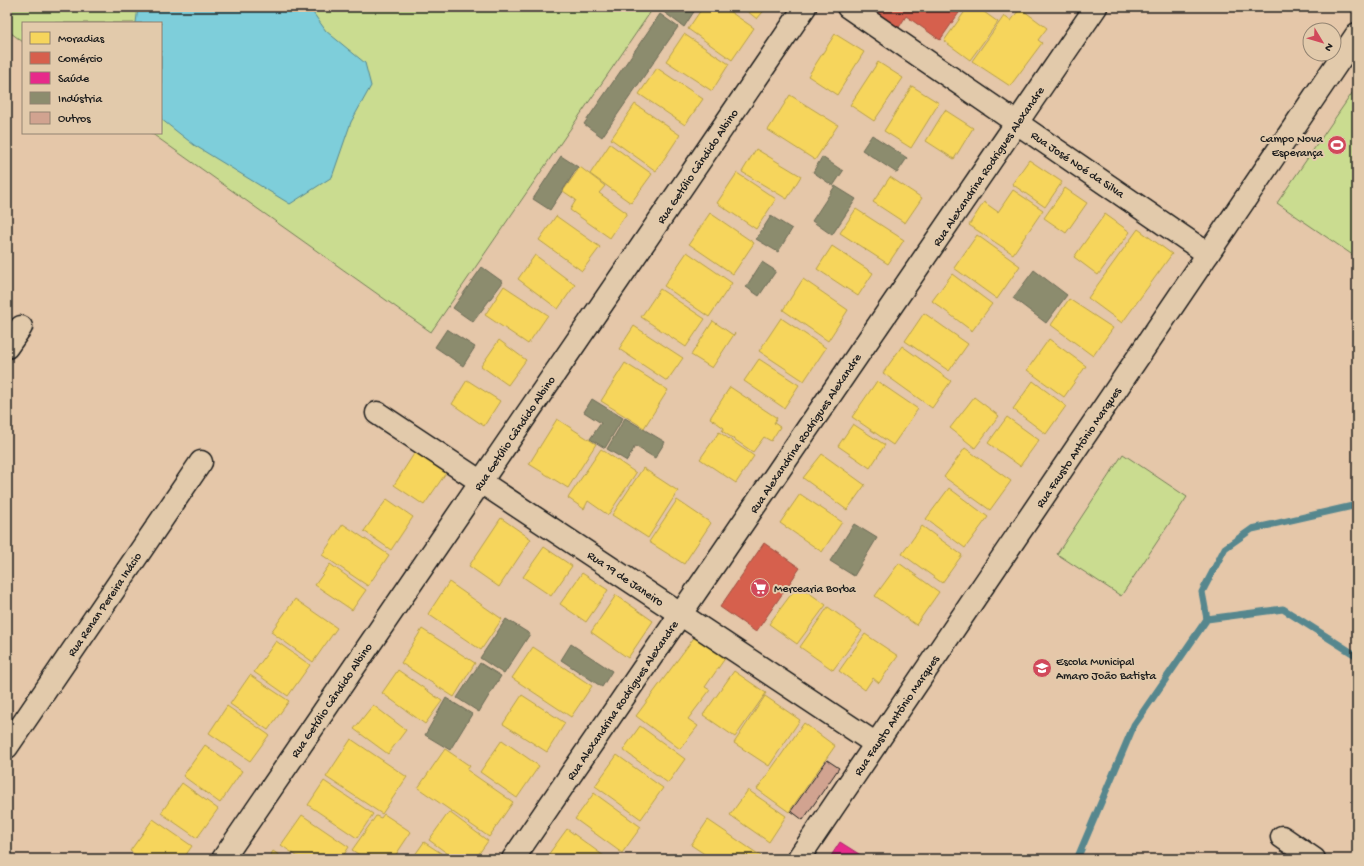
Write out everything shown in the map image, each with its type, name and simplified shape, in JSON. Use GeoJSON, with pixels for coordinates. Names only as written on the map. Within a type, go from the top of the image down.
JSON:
{"type":"FeatureCollection","features":[{"type":"Feature","properties":{"kind":"street","name":"Rua Getúlio Cândido Albino"},"geometry":{"type":"LineString","coordinates":[[223,859],[805,7]]}},
{"type":"Feature","properties":{"kind":"street","name":"Rua José Noé da Silva"},"geometry":{"type":"LineString","coordinates":[[848,7],[1208,254]]}},
{"type":"Feature","properties":{"kind":"street","name":"Rua Alexandrina Rodrigues Alexandre"},"geometry":{"type":"LineString","coordinates":[[513,859],[1096,7]]}},
{"type":"Feature","properties":{"kind":"street","name":"Rua Fausto Antônio Marques"},"geometry":{"type":"LineString","coordinates":[[798,859],[1357,34]]}},
{"type":"Feature","properties":{"kind":"street"},"geometry":{"type":"LineString","coordinates":[[7,347],[21,327]]}},
{"type":"Feature","properties":{"kind":"street","name":"Rua 19 de Janeiro"},"geometry":{"type":"LineString","coordinates":[[377,412],[876,744]]}},
{"type":"Feature","properties":{"kind":"street","name":"Rua Renan Pereira Inácio"},"geometry":{"type":"LineString","coordinates":[[7,747],[201,462]]}},
{"type":"Feature","properties":{"kind":"street"},"geometry":{"type":"LineString","coordinates":[[1282,837],[1314,859]]}},
{"type":"Feature","properties":{"kind":"green space"},"geometry":{"type":"Polygon","coordinates":[[[7,7],[654,7],[431,332],[152,134],[162,134],[162,22],[22,22],[22,41],[7,30],[7,7]]]}},
{"type":"Feature","properties":{"kind":"green space","name":"Campo Nova Esperança"},"geometry":{"type":"Polygon","coordinates":[[[1357,86],[1357,258],[1277,203],[1357,86]]]}},
{"type":"Feature","properties":{"kind":"green space"},"geometry":{"type":"Polygon","coordinates":[[[1123,454],[1187,497],[1121,596],[1057,554],[1123,454]]]}},
{"type":"Feature","properties":{"kind":"water"},"geometry":{"type":"Polygon","coordinates":[[[138,7],[309,7],[326,31],[365,63],[371,86],[351,122],[332,177],[290,204],[194,145],[162,120],[162,22],[136,22],[138,7]]]}},
{"type":"Feature","properties":{"kind":"building: Moradias"},"geometry":{"type":"Polygon","coordinates":[[[703,7],[723,7],[754,28],[732,60],[688,29],[703,7]]]}},
{"type":"Feature","properties":{"kind":"building: Moradias"},"geometry":{"type":"Polygon","coordinates":[[[742,7],[767,7],[757,19],[742,7]]]}},
{"type":"Feature","properties":{"kind":"building: Moradias"},"geometry":{"type":"Polygon","coordinates":[[[968,7],[977,7],[998,22],[970,60],[944,41],[968,7]]]}},
{"type":"Feature","properties":{"kind":"building: Moradias"},"geometry":{"type":"Polygon","coordinates":[[[1020,8],[1047,28],[1038,40],[1042,43],[1010,86],[972,61],[1004,16],[1011,21],[1020,8]]]}},
{"type":"Feature","properties":{"kind":"building: Moradias"},"geometry":{"type":"Polygon","coordinates":[[[684,34],[729,64],[712,91],[666,61],[684,34]]]}},
{"type":"Feature","properties":{"kind":"building: Moradias"},"geometry":{"type":"Polygon","coordinates":[[[835,34],[864,52],[837,95],[808,76],[835,34]]]}},
{"type":"Feature","properties":{"kind":"building: Moradias"},"geometry":{"type":"Polygon","coordinates":[[[878,62],[903,78],[874,121],[850,105],[878,62]]]}},
{"type":"Feature","properties":{"kind":"building: Moradias"},"geometry":{"type":"Polygon","coordinates":[[[657,68],[703,99],[685,125],[639,94],[657,68]]]}},
{"type":"Feature","properties":{"kind":"building: Moradias"},"geometry":{"type":"Polygon","coordinates":[[[912,86],[939,103],[911,148],[884,131],[912,86]]]}},
{"type":"Feature","properties":{"kind":"building: Moradias"},"geometry":{"type":"Polygon","coordinates":[[[790,95],[838,125],[815,160],[768,130],[790,95]]]}},
{"type":"Feature","properties":{"kind":"building: Moradias"},"geometry":{"type":"Polygon","coordinates":[[[635,104],[680,135],[656,171],[611,139],[635,104]]]}},
{"type":"Feature","properties":{"kind":"building: Moradias"},"geometry":{"type":"Polygon","coordinates":[[[945,110],[973,128],[954,159],[926,141],[945,110]]]}},
{"type":"Feature","properties":{"kind":"building: Moradias"},"geometry":{"type":"Polygon","coordinates":[[[610,144],[652,174],[631,203],[590,174],[610,144]]]}},
{"type":"Feature","properties":{"kind":"building: Moradias"},"geometry":{"type":"Polygon","coordinates":[[[756,149],[801,176],[787,199],[742,172],[756,149]]]}},
{"type":"Feature","properties":{"kind":"building: Moradias"},"geometry":{"type":"Polygon","coordinates":[[[1029,160],[1062,182],[1045,207],[1012,184],[1029,160]]]}},
{"type":"Feature","properties":{"kind":"building: Moradias"},"geometry":{"type":"Polygon","coordinates":[[[580,167],[605,186],[599,193],[627,213],[610,238],[570,210],[576,200],[563,191],[580,167]]]}},
{"type":"Feature","properties":{"kind":"building: Moradias"},"geometry":{"type":"Polygon","coordinates":[[[737,173],[776,199],[756,229],[717,203],[737,173]]]}},
{"type":"Feature","properties":{"kind":"building: Moradias"},"geometry":{"type":"Polygon","coordinates":[[[890,177],[922,198],[905,223],[873,202],[890,177]]]}},
{"type":"Feature","properties":{"kind":"building: Moradias"},"geometry":{"type":"Polygon","coordinates":[[[1065,188],[1087,203],[1066,233],[1044,218],[1065,188]]]}},
{"type":"Feature","properties":{"kind":"building: Moradias"},"geometry":{"type":"Polygon","coordinates":[[[1013,190],[1043,210],[1013,254],[969,225],[984,202],[998,212],[1013,190]]]}},
{"type":"Feature","properties":{"kind":"building: Moradias"},"geometry":{"type":"Polygon","coordinates":[[[856,209],[904,240],[888,264],[840,233],[856,209]]]}},
{"type":"Feature","properties":{"kind":"building: Moradias"},"geometry":{"type":"Polygon","coordinates":[[[710,213],[754,243],[733,274],[689,244],[710,213]]]}},
{"type":"Feature","properties":{"kind":"building: Moradias"},"geometry":{"type":"Polygon","coordinates":[[[1105,214],[1130,232],[1098,275],[1074,257],[1105,214]]]}},
{"type":"Feature","properties":{"kind":"building: Moradias"},"geometry":{"type":"Polygon","coordinates":[[[556,216],[600,247],[582,271],[539,240],[556,216]]]}},
{"type":"Feature","properties":{"kind":"building: Moradias"},"geometry":{"type":"Polygon","coordinates":[[[1138,229],[1172,254],[1122,323],[1088,298],[1138,229]]]}},
{"type":"Feature","properties":{"kind":"building: Moradias"},"geometry":{"type":"Polygon","coordinates":[[[977,235],[1020,266],[997,299],[954,268],[977,235]]]}},
{"type":"Feature","properties":{"kind":"building: Moradias"},"geometry":{"type":"Polygon","coordinates":[[[832,246],[873,273],[858,296],[817,269],[832,246]]]}},
{"type":"Feature","properties":{"kind":"building: Moradias"},"geometry":{"type":"Polygon","coordinates":[[[687,252],[732,283],[709,317],[664,286],[687,252]]]}},
{"type":"Feature","properties":{"kind":"building: Moradias"},"geometry":{"type":"Polygon","coordinates":[[[535,255],[575,285],[558,309],[518,279],[535,255]]]}},
{"type":"Feature","properties":{"kind":"building: Moradias"},"geometry":{"type":"Polygon","coordinates":[[[952,274],[992,304],[972,331],[932,301],[952,274]]]}},
{"type":"Feature","properties":{"kind":"building: Moradias"},"geometry":{"type":"Polygon","coordinates":[[[803,279],[848,310],[828,341],[783,310],[803,279]]]}},
{"type":"Feature","properties":{"kind":"building: Moradias"},"geometry":{"type":"Polygon","coordinates":[[[504,286],[548,315],[528,344],[485,315],[504,286]]]}},
{"type":"Feature","properties":{"kind":"building: Moradias"},"geometry":{"type":"Polygon","coordinates":[[[660,289],[705,319],[686,347],[641,317],[660,289]]]}},
{"type":"Feature","properties":{"kind":"building: Moradias"},"geometry":{"type":"Polygon","coordinates":[[[1069,299],[1113,328],[1093,356],[1051,325],[1069,299]]]}},
{"type":"Feature","properties":{"kind":"building: Moradias"},"geometry":{"type":"Polygon","coordinates":[[[924,313],[968,344],[949,371],[905,341],[924,313]]]}},
{"type":"Feature","properties":{"kind":"building: Moradias"},"geometry":{"type":"Polygon","coordinates":[[[781,318],[826,348],[804,381],[759,351],[781,318]]]}},
{"type":"Feature","properties":{"kind":"building: Moradias"},"geometry":{"type":"Polygon","coordinates":[[[713,321],[733,335],[735,333],[712,368],[691,355],[713,321]]]}},
{"type":"Feature","properties":{"kind":"building: Moradias"},"geometry":{"type":"Polygon","coordinates":[[[634,326],[683,358],[667,381],[619,349],[634,326]]]}},
{"type":"Feature","properties":{"kind":"building: Moradias"},"geometry":{"type":"Polygon","coordinates":[[[1049,339],[1086,366],[1064,397],[1027,370],[1049,339]]]}},
{"type":"Feature","properties":{"kind":"building: Moradias"},"geometry":{"type":"Polygon","coordinates":[[[499,340],[526,360],[508,385],[481,366],[499,340]]]}},
{"type":"Feature","properties":{"kind":"building: Moradias"},"geometry":{"type":"Polygon","coordinates":[[[902,346],[951,381],[932,408],[883,373],[902,346]]]}},
{"type":"Feature","properties":{"kind":"building: Moradias"},"geometry":{"type":"Polygon","coordinates":[[[759,359],[799,385],[784,408],[744,381],[759,359]]]}},
{"type":"Feature","properties":{"kind":"building: Moradias"},"geometry":{"type":"Polygon","coordinates":[[[625,363],[668,390],[644,428],[601,401],[625,363]]]}},
{"type":"Feature","properties":{"kind":"building: Moradias"},"geometry":{"type":"Polygon","coordinates":[[[467,380],[500,401],[484,426],[452,404],[467,380]]]}},
{"type":"Feature","properties":{"kind":"building: Moradias"},"geometry":{"type":"Polygon","coordinates":[[[877,381],[918,409],[893,445],[852,417],[877,381]]]}},
{"type":"Feature","properties":{"kind":"building: Moradias"},"geometry":{"type":"Polygon","coordinates":[[[1033,381],[1066,406],[1046,434],[1013,409],[1033,381]]]}},
{"type":"Feature","properties":{"kind":"building: Moradias"},"geometry":{"type":"Polygon","coordinates":[[[730,387],[777,418],[774,423],[780,427],[771,441],[764,437],[753,452],[722,431],[724,428],[710,418],[730,387]]]}},
{"type":"Feature","properties":{"kind":"building: Moradias"},"geometry":{"type":"Polygon","coordinates":[[[974,397],[999,416],[975,448],[950,428],[974,397]]]}},
{"type":"Feature","properties":{"kind":"building: Moradias"},"geometry":{"type":"Polygon","coordinates":[[[1007,417],[1039,440],[1020,466],[988,443],[1007,417]]]}},
{"type":"Feature","properties":{"kind":"building: Moradias"},"geometry":{"type":"Polygon","coordinates":[[[557,419],[596,444],[568,488],[529,464],[557,419]]]}},
{"type":"Feature","properties":{"kind":"building: Moradias"},"geometry":{"type":"Polygon","coordinates":[[[853,424],[885,445],[870,468],[838,446],[853,424]]]}},
{"type":"Feature","properties":{"kind":"building: Moradias"},"geometry":{"type":"Polygon","coordinates":[[[719,432],[754,456],[736,483],[700,459],[719,432]]]}},
{"type":"Feature","properties":{"kind":"building: Moradias"},"geometry":{"type":"Polygon","coordinates":[[[419,446],[450,467],[424,505],[394,485],[419,446]]]}},
{"type":"Feature","properties":{"kind":"building: Moradias"},"geometry":{"type":"Polygon","coordinates":[[[965,448],[1011,481],[990,510],[944,477],[965,448]]]}},
{"type":"Feature","properties":{"kind":"building: Moradias"},"geometry":{"type":"Polygon","coordinates":[[[601,449],[636,473],[608,515],[588,501],[584,509],[568,498],[601,449]]]}},
{"type":"Feature","properties":{"kind":"building: Moradias"},"geometry":{"type":"Polygon","coordinates":[[[822,454],[865,485],[847,510],[803,478],[822,454]]]}},
{"type":"Feature","properties":{"kind":"building: Moradias"},"geometry":{"type":"Polygon","coordinates":[[[643,468],[678,491],[648,538],[612,515],[643,468]]]}},
{"type":"Feature","properties":{"kind":"building: Moradias"},"geometry":{"type":"Polygon","coordinates":[[[949,488],[988,517],[965,548],[926,519],[949,488]]]}},
{"type":"Feature","properties":{"kind":"building: Moradias"},"geometry":{"type":"Polygon","coordinates":[[[800,494],[842,522],[822,552],[780,523],[800,494]]]}},
{"type":"Feature","properties":{"kind":"building: Moradias"},"geometry":{"type":"Polygon","coordinates":[[[387,499],[413,517],[391,550],[364,531],[387,499]]]}},
{"type":"Feature","properties":{"kind":"building: Moradias"},"geometry":{"type":"Polygon","coordinates":[[[677,500],[711,523],[684,564],[649,542],[677,500]]]}},
{"type":"Feature","properties":{"kind":"building: Moradias"},"geometry":{"type":"Polygon","coordinates":[[[501,518],[531,539],[499,587],[469,566],[501,518]]]}},
{"type":"Feature","properties":{"kind":"building: Moradias"},"geometry":{"type":"Polygon","coordinates":[[[343,524],[389,555],[368,586],[322,555],[343,524]]]}},
{"type":"Feature","properties":{"kind":"building: Moradias"},"geometry":{"type":"Polygon","coordinates":[[[922,526],[962,555],[942,583],[902,554],[922,526]]]}},
{"type":"Feature","properties":{"kind":"building: Moradias"},"geometry":{"type":"Polygon","coordinates":[[[544,547],[572,566],[551,596],[523,577],[544,547]]]}},
{"type":"Feature","properties":{"kind":"building: Moradias"},"geometry":{"type":"Polygon","coordinates":[[[899,563],[939,592],[916,625],[875,596],[899,563]]]}},
{"type":"Feature","properties":{"kind":"building: Moradias"},"geometry":{"type":"Polygon","coordinates":[[[330,564],[366,590],[352,610],[315,585],[330,564]]]}},
{"type":"Feature","properties":{"kind":"building: Moradias"},"geometry":{"type":"Polygon","coordinates":[[[582,573],[608,590],[586,622],[560,604],[582,573]]]}},
{"type":"Feature","properties":{"kind":"building: Moradias"},"geometry":{"type":"Polygon","coordinates":[[[449,582],[502,619],[481,650],[428,614],[449,582]]]}},
{"type":"Feature","properties":{"kind":"building: Moradias"},"geometry":{"type":"Polygon","coordinates":[[[798,585],[826,605],[797,644],[769,624],[798,585]]]}},
{"type":"Feature","properties":{"kind":"building: Moradias"},"geometry":{"type":"Polygon","coordinates":[[[616,595],[653,621],[628,658],[591,632],[616,595]]]}},
{"type":"Feature","properties":{"kind":"building: Moradias"},"geometry":{"type":"Polygon","coordinates":[[[295,599],[337,628],[313,662],[271,632],[295,599]]]}},
{"type":"Feature","properties":{"kind":"building: Moradias"},"geometry":{"type":"Polygon","coordinates":[[[828,607],[862,631],[833,670],[800,647],[828,607]]]}},
{"type":"Feature","properties":{"kind":"building: Moradias"},"geometry":{"type":"Polygon","coordinates":[[[422,629],[475,663],[454,697],[401,663],[422,629]]]}},
{"type":"Feature","properties":{"kind":"building: Moradias"},"geometry":{"type":"Polygon","coordinates":[[[865,634],[898,656],[879,683],[873,678],[865,690],[839,671],[865,634]]]}},
{"type":"Feature","properties":{"kind":"building: Moradias"},"geometry":{"type":"Polygon","coordinates":[[[696,635],[726,657],[705,687],[710,690],[688,719],[698,726],[680,749],[636,716],[696,635]]]}},
{"type":"Feature","properties":{"kind":"building: Moradias"},"geometry":{"type":"Polygon","coordinates":[[[276,641],[310,665],[288,696],[254,672],[276,641]]]}},
{"type":"Feature","properties":{"kind":"building: Moradias"},"geometry":{"type":"Polygon","coordinates":[[[533,647],[592,686],[571,717],[512,678],[533,647]]]}},
{"type":"Feature","properties":{"kind":"building: Moradias"},"geometry":{"type":"Polygon","coordinates":[[[398,670],[442,701],[425,724],[382,693],[398,670]]]}},
{"type":"Feature","properties":{"kind":"building: Moradias"},"geometry":{"type":"Polygon","coordinates":[[[734,671],[766,693],[735,737],[703,715],[734,671]]]}},
{"type":"Feature","properties":{"kind":"building: Moradias"},"geometry":{"type":"Polygon","coordinates":[[[250,675],[289,701],[268,730],[230,704],[250,675]]]}},
{"type":"Feature","properties":{"kind":"building: Moradias"},"geometry":{"type":"Polygon","coordinates":[[[522,695],[565,723],[547,752],[503,724],[522,695]]]}},
{"type":"Feature","properties":{"kind":"building: Moradias"},"geometry":{"type":"Polygon","coordinates":[[[765,696],[800,720],[769,766],[734,743],[765,696]]]}},
{"type":"Feature","properties":{"kind":"building: Moradias"},"geometry":{"type":"Polygon","coordinates":[[[373,705],[406,730],[388,754],[354,729],[373,705]]]}},
{"type":"Feature","properties":{"kind":"building: Moradias"},"geometry":{"type":"Polygon","coordinates":[[[227,706],[269,735],[250,761],[209,733],[227,706]]]}},
{"type":"Feature","properties":{"kind":"building: Moradias"},"geometry":{"type":"Polygon","coordinates":[[[804,723],[835,746],[789,812],[757,789],[804,723]]]}},
{"type":"Feature","properties":{"kind":"building: Moradias"},"geometry":{"type":"Polygon","coordinates":[[[640,726],[685,759],[668,783],[623,750],[640,726]]]}},
{"type":"Feature","properties":{"kind":"building: Moradias"},"geometry":{"type":"Polygon","coordinates":[[[351,739],[407,777],[382,814],[326,777],[351,739]]]}},
{"type":"Feature","properties":{"kind":"building: Moradias"},"geometry":{"type":"Polygon","coordinates":[[[502,740],[539,766],[517,798],[480,772],[502,740]]]}},
{"type":"Feature","properties":{"kind":"building: Moradias"},"geometry":{"type":"Polygon","coordinates":[[[205,745],[242,771],[220,803],[183,776],[205,745]]]}},
{"type":"Feature","properties":{"kind":"building: Moradias"},"geometry":{"type":"Polygon","coordinates":[[[445,749],[470,766],[467,770],[513,802],[489,837],[418,788],[445,749]]]}},
{"type":"Feature","properties":{"kind":"building: Moradias"},"geometry":{"type":"Polygon","coordinates":[[[617,755],[663,788],[641,819],[595,786],[617,755]]]}},
{"type":"Feature","properties":{"kind":"building: Moradias"},"geometry":{"type":"Polygon","coordinates":[[[324,781],[373,814],[357,838],[308,805],[324,781]]]}},
{"type":"Feature","properties":{"kind":"building: Moradias"},"geometry":{"type":"Polygon","coordinates":[[[182,783],[218,809],[197,838],[161,813],[182,783]]]}},
{"type":"Feature","properties":{"kind":"building: Moradias"},"geometry":{"type":"Polygon","coordinates":[[[748,790],[786,816],[769,842],[730,815],[748,790]]]}},
{"type":"Feature","properties":{"kind":"building: Moradias"},"geometry":{"type":"Polygon","coordinates":[[[594,793],[641,827],[622,853],[575,819],[594,793]]]}},
{"type":"Feature","properties":{"kind":"building: Moradias"},"geometry":{"type":"Polygon","coordinates":[[[449,812],[488,841],[475,859],[455,859],[429,840],[449,812]]]}},
{"type":"Feature","properties":{"kind":"building: Moradias"},"geometry":{"type":"Polygon","coordinates":[[[384,814],[411,832],[393,859],[366,859],[352,850],[376,816],[381,818],[384,814]]]}},
{"type":"Feature","properties":{"kind":"building: Moradias"},"geometry":{"type":"Polygon","coordinates":[[[302,815],[349,847],[341,859],[301,859],[281,845],[302,815]]]}},
{"type":"Feature","properties":{"kind":"building: Moradias"},"geometry":{"type":"Polygon","coordinates":[[[153,819],[192,846],[183,859],[142,859],[130,851],[153,819]]]}},
{"type":"Feature","properties":{"kind":"building: Moradias"},"geometry":{"type":"Polygon","coordinates":[[[708,820],[761,856],[759,859],[712,859],[691,845],[708,820]]]}},
{"type":"Feature","properties":{"kind":"building: Moradias"},"geometry":{"type":"Polygon","coordinates":[[[567,829],[608,859],[554,859],[548,855],[567,829]]]}},
{"type":"Feature","properties":{"kind":"building: Moradias"},"geometry":{"type":"Polygon","coordinates":[[[424,842],[450,859],[412,859],[424,842]]]}},
{"type":"Feature","properties":{"kind":"building: Moradias"},"geometry":{"type":"Polygon","coordinates":[[[273,851],[285,859],[268,859],[273,851]]]}},
{"type":"Feature","properties":{"kind":"building: Comércio"},"geometry":{"type":"Polygon","coordinates":[[[867,7],[963,7],[940,40],[906,16],[898,29],[867,7]]]}},
{"type":"Feature","properties":{"kind":"building: Comércio","name":"Mercearia Borba"},"geometry":{"type":"Polygon","coordinates":[[[764,543],[800,568],[756,632],[720,607],[764,543]]]}},
{"type":"Feature","properties":{"kind":"building: Saúde"},"geometry":{"type":"Polygon","coordinates":[[[840,842],[867,859],[829,859],[840,842]]]}},
{"type":"Feature","properties":{"kind":"building: Indústria"},"geometry":{"type":"Polygon","coordinates":[[[664,7],[697,7],[684,27],[661,10],[664,7]]]}},
{"type":"Feature","properties":{"kind":"building: Indústria"},"geometry":{"type":"Polygon","coordinates":[[[660,14],[678,27],[602,137],[584,124],[660,14]]]}},
{"type":"Feature","properties":{"kind":"building: Indústria"},"geometry":{"type":"Polygon","coordinates":[[[872,135],[907,158],[897,173],[862,150],[872,135]]]}},
{"type":"Feature","properties":{"kind":"building: Indústria"},"geometry":{"type":"Polygon","coordinates":[[[561,156],[578,167],[550,210],[533,199],[561,156]]]}},
{"type":"Feature","properties":{"kind":"building: Indústria"},"geometry":{"type":"Polygon","coordinates":[[[822,157],[843,171],[833,186],[813,172],[822,157]]]}},
{"type":"Feature","properties":{"kind":"building: Indústria"},"geometry":{"type":"Polygon","coordinates":[[[835,186],[856,199],[832,235],[812,221],[835,186]]]}},
{"type":"Feature","properties":{"kind":"building: Indústria"},"geometry":{"type":"Polygon","coordinates":[[[771,216],[792,229],[778,252],[756,239],[771,216]]]}},
{"type":"Feature","properties":{"kind":"building: Indústria"},"geometry":{"type":"Polygon","coordinates":[[[762,262],[776,271],[759,296],[746,287],[762,262]]]}},
{"type":"Feature","properties":{"kind":"building: Indústria"},"geometry":{"type":"Polygon","coordinates":[[[482,267],[503,282],[473,322],[453,308],[482,267]]]}},
{"type":"Feature","properties":{"kind":"building: Indústria"},"geometry":{"type":"Polygon","coordinates":[[[1034,270],[1067,295],[1046,323],[1013,298],[1034,270]]]}},
{"type":"Feature","properties":{"kind":"building: Indústria"},"geometry":{"type":"Polygon","coordinates":[[[447,329],[475,347],[463,366],[435,347],[447,329]]]}},
{"type":"Feature","properties":{"kind":"building: Indústria"},"geometry":{"type":"Polygon","coordinates":[[[592,399],[623,418],[605,448],[590,439],[601,423],[584,412],[592,399]]]}},
{"type":"Feature","properties":{"kind":"building: Indústria"},"geometry":{"type":"Polygon","coordinates":[[[625,418],[665,442],[655,458],[635,446],[627,461],[607,449],[625,418]]]}},
{"type":"Feature","properties":{"kind":"building: Indústria"},"geometry":{"type":"Polygon","coordinates":[[[854,524],[877,538],[854,576],[830,561],[854,524]]]}},
{"type":"Feature","properties":{"kind":"building: Indústria"},"geometry":{"type":"Polygon","coordinates":[[[506,619],[530,634],[504,674],[480,658],[506,619]]]}},
{"type":"Feature","properties":{"kind":"building: Indústria"},"geometry":{"type":"Polygon","coordinates":[[[571,644],[612,671],[602,687],[561,660],[571,644]]]}},
{"type":"Feature","properties":{"kind":"building: Indústria"},"geometry":{"type":"Polygon","coordinates":[[[480,663],[501,676],[479,712],[457,698],[480,663]]]}},
{"type":"Feature","properties":{"kind":"building: Indústria"},"geometry":{"type":"Polygon","coordinates":[[[446,698],[472,714],[450,750],[425,735],[446,698]]]}},
{"type":"Feature","properties":{"kind":"building: Outros"},"geometry":{"type":"Polygon","coordinates":[[[827,760],[839,768],[803,820],[791,811],[827,760]]]}},
{"type":"Feature","properties":{"kind":"waterway"},"geometry":{"type":"LineString","coordinates":[[1207,619],[1202,592],[1225,548],[1252,529],[1357,505]]}},
{"type":"Feature","properties":{"kind":"waterway"},"geometry":{"type":"LineString","coordinates":[[1077,859],[1134,725],[1207,619],[1283,609],[1357,656]]}},
{"type":"Feature","properties":{"kind":"place","name":"Campo Nova Esperança"},"geometry":{"type":"Point","coordinates":[1337,145]}},
{"type":"Feature","properties":{"kind":"place","name":"Mercearia Borba"},"geometry":{"type":"Point","coordinates":[760,588]}},
{"type":"Feature","properties":{"kind":"place","name":"Escola Municipal Amaro João Batista"},"geometry":{"type":"Point","coordinates":[1042,668]}}]}
